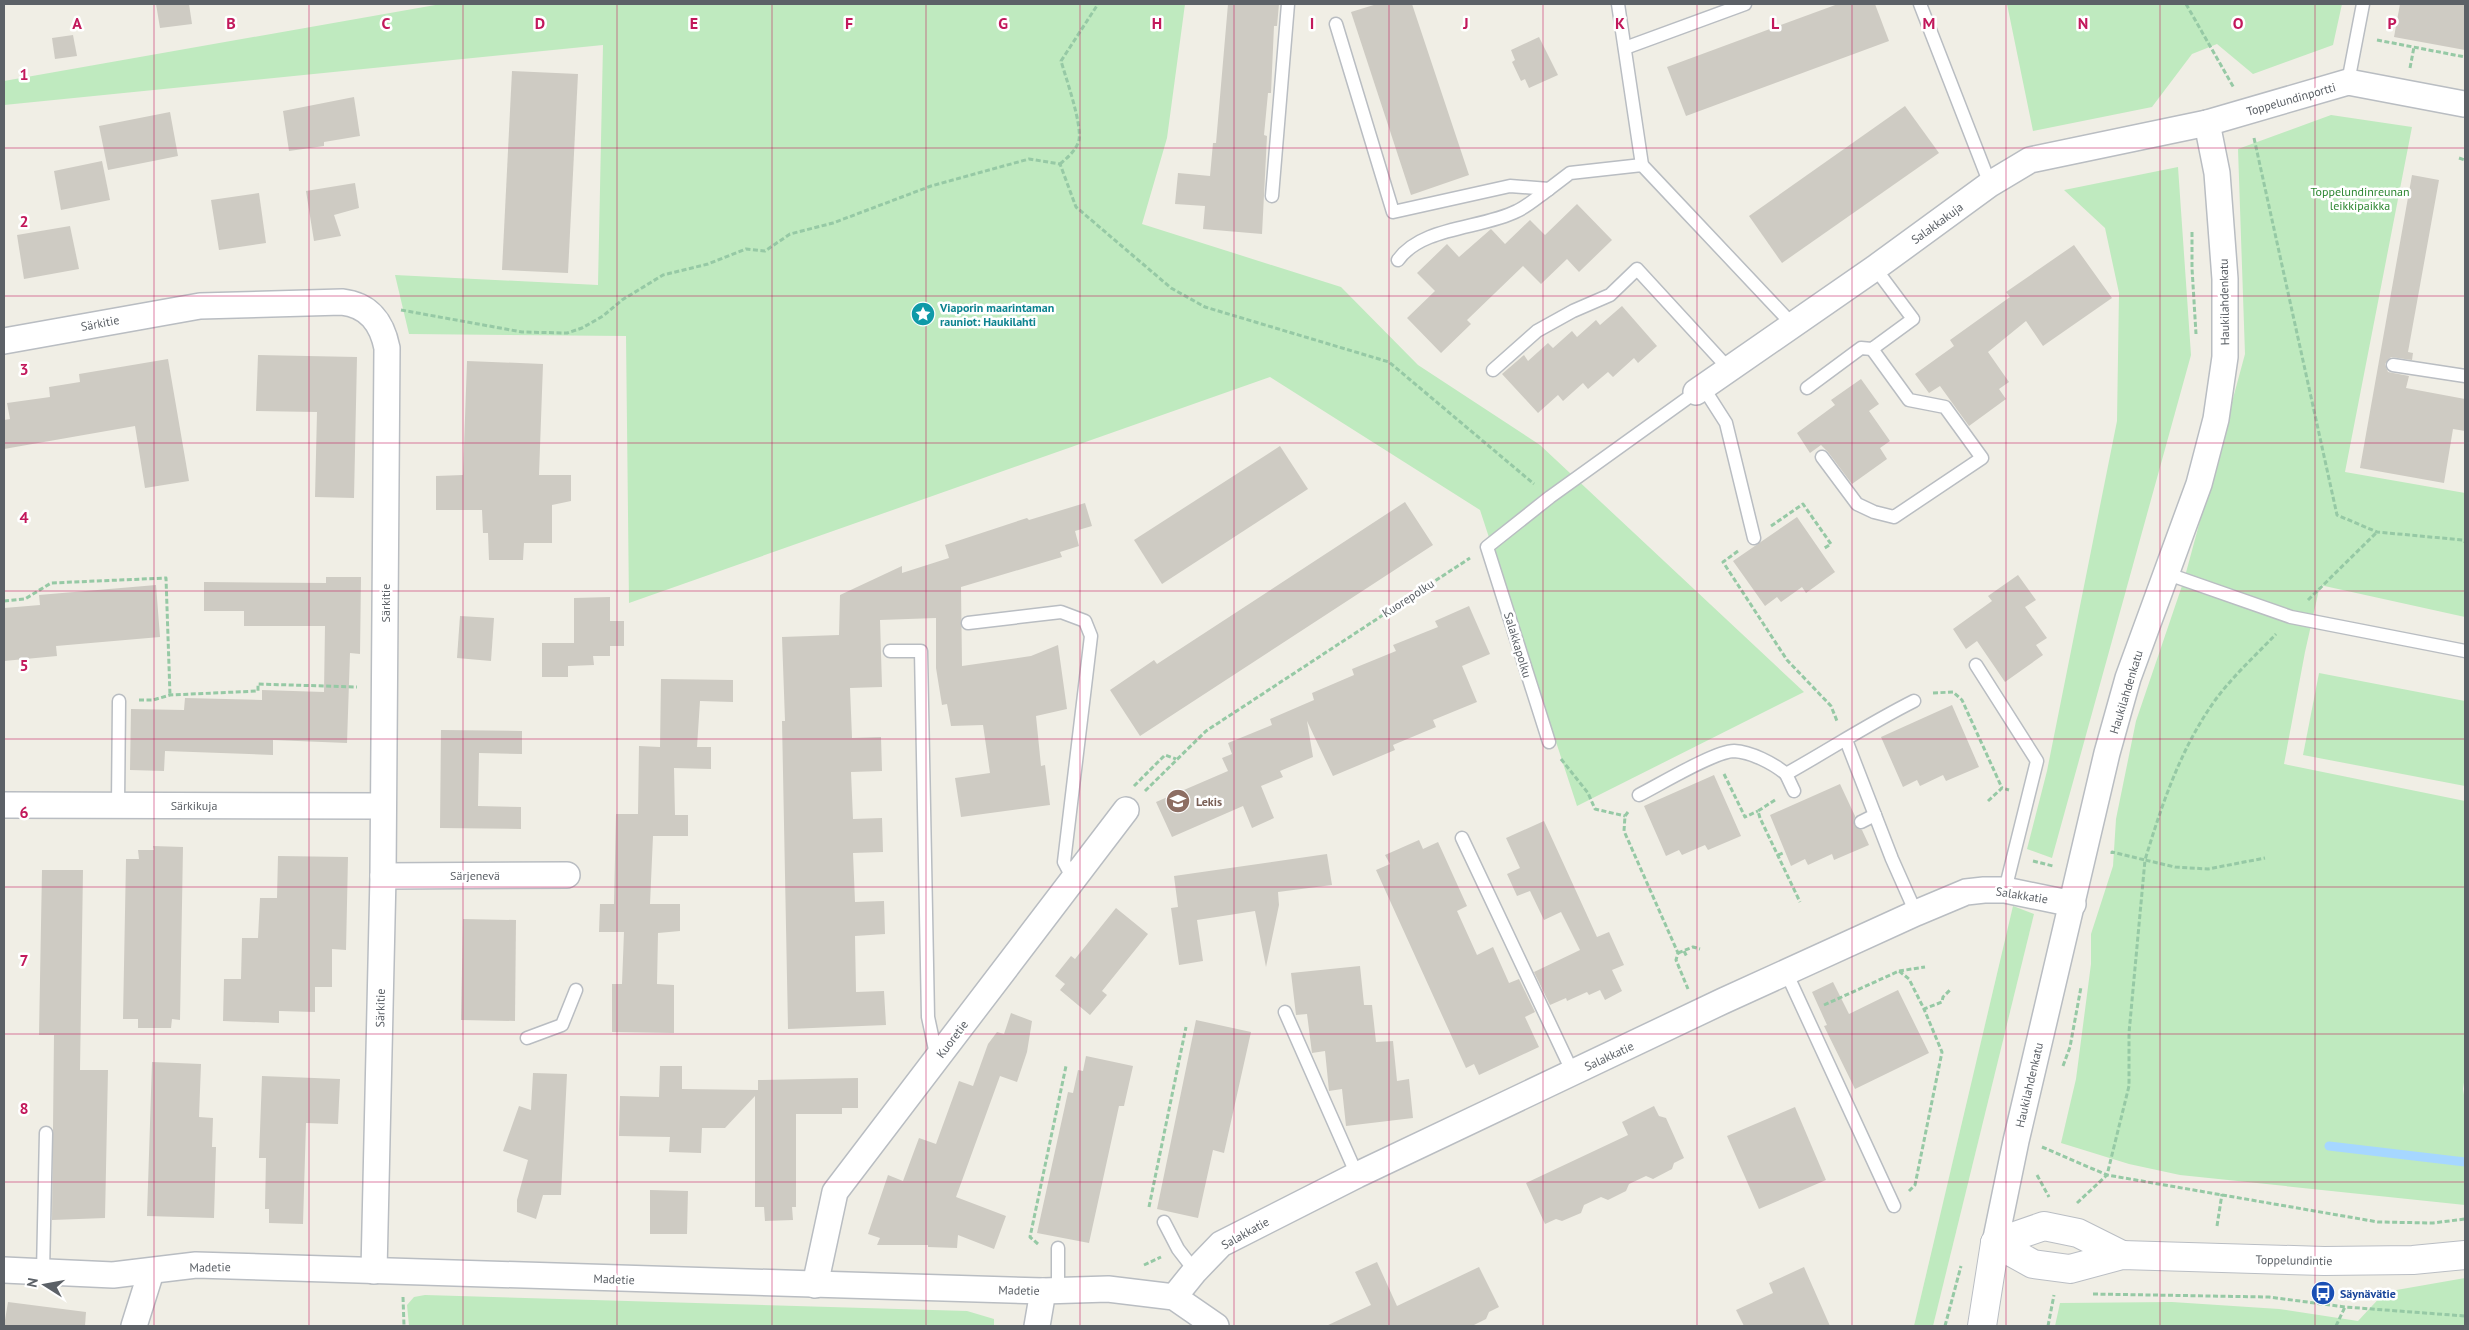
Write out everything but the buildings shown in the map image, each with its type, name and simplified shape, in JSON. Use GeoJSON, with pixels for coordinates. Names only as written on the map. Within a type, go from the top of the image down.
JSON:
{"type":"FeatureCollection","features":[{"type":"Feature","properties":{"kind":"main road","name":"Toppelundintie"},"geometry":{"type":"LineString","coordinates":[[1993,1252],[2044,1226],[2078,1233],[2122,1255]]}},
{"type":"Feature","properties":{"kind":"main road","name":"Toppelundintie"},"geometry":{"type":"LineString","coordinates":[[1993,1252],[2033,1264],[2070,1269],[2122,1255],[2324,1261],[2413,1260],[2465,1254]]}},
{"type":"Feature","properties":{"kind":"main road","name":"Haukilahdenkatu"},"geometry":{"type":"LineString","coordinates":[[1970,1326],[1993,1252]]}},
{"type":"Feature","properties":{"kind":"main road","name":"Haukilahdenkatu"},"geometry":{"type":"LineString","coordinates":[[1982,1326],[1993,1252]]}},
{"type":"Feature","properties":{"kind":"street","name":"Toppelundinportti"},"geometry":{"type":"LineString","coordinates":[[2207,123],[2348,82],[2464,103]]}},
{"type":"Feature","properties":{"kind":"street","name":"Salakkakuja"},"geometry":{"type":"LineString","coordinates":[[1700,389],[1875,268],[1990,184],[2030,160],[2207,123]]}},
{"type":"Feature","properties":{"kind":"street","name":"Haukilahdenkatu"},"geometry":{"type":"LineString","coordinates":[[1993,1252],[2062,902],[2128,678],[2199,484],[2216,419],[2225,357],[2225,279],[2217,173],[2207,123]]}},
{"type":"Feature","properties":{"kind":"street","name":"Särkitie"},"geometry":{"type":"LineString","coordinates":[[4,341],[200,306],[342,302],[356,304],[369,312],[384,332],[387,348],[383,876],[374,1271]]}},
{"type":"Feature","properties":{"kind":"street","name":"Särkikuja"},"geometry":{"type":"LineString","coordinates":[[4,805],[383,806]]}},
{"type":"Feature","properties":{"kind":"street","name":"Kuoretie"},"geometry":{"type":"LineString","coordinates":[[815,1285],[835,1192],[1126,810]]}},
{"type":"Feature","properties":{"kind":"street","name":"Särjenevä"},"geometry":{"type":"LineString","coordinates":[[383,876],[567,875]]}},
{"type":"Feature","properties":{"kind":"street","name":"Salakkatie"},"geometry":{"type":"LineString","coordinates":[[1174,1297],[1195,1271],[1221,1244],[1357,1175],[1786,972],[1916,913],[1966,892],[2005,890],[2062,902]]}},
{"type":"Feature","properties":{"kind":"street","name":"Madetie"},"geometry":{"type":"LineString","coordinates":[[4,1270],[113,1275],[151,1272],[196,1265],[815,1285],[1051,1291],[1108,1289],[1174,1297],[1216,1326]]}},
{"type":"Feature","properties":{"kind":"street"},"geometry":{"type":"LineString","coordinates":[[134,1326],[151,1272]]}},
{"type":"Feature","properties":{"kind":"street"},"geometry":{"type":"LineString","coordinates":[[1037,1326],[1051,1291]]}},
{"type":"Feature","properties":{"kind":"lane"},"geometry":{"type":"LineString","coordinates":[[1272,196],[1288,4]]}},
{"type":"Feature","properties":{"kind":"lane"},"geometry":{"type":"LineString","coordinates":[[1618,4],[1642,164],[1793,325]]}},
{"type":"Feature","properties":{"kind":"lane"},"geometry":{"type":"LineString","coordinates":[[1625,48],[1745,4]]}},
{"type":"Feature","properties":{"kind":"lane"},"geometry":{"type":"LineString","coordinates":[[1920,4],[1990,184]]}},
{"type":"Feature","properties":{"kind":"lane"},"geometry":{"type":"LineString","coordinates":[[2348,82],[2363,4]]}},
{"type":"Feature","properties":{"kind":"lane"},"geometry":{"type":"LineString","coordinates":[[1336,24],[1393,212],[1510,186],[1549,189]]}},
{"type":"Feature","properties":{"kind":"lane"},"geometry":{"type":"LineString","coordinates":[[1398,260],[1406,250],[1420,240],[1518,211],[1570,173],[1642,164]]}},
{"type":"Feature","properties":{"kind":"lane"},"geometry":{"type":"LineString","coordinates":[[1807,388],[1861,348],[1872,349],[1913,319],[1875,268]]}},
{"type":"Feature","properties":{"kind":"lane"},"geometry":{"type":"LineString","coordinates":[[1494,370],[1537,332],[1572,311],[1610,295],[1637,269],[1729,369]]}},
{"type":"Feature","properties":{"kind":"lane"},"geometry":{"type":"LineString","coordinates":[[1822,457],[1857,504],[1874,512],[1894,516],[1982,458],[1945,407],[1910,400],[1872,349]]}},
{"type":"Feature","properties":{"kind":"lane"},"geometry":{"type":"LineString","coordinates":[[2393,365],[2465,375]]}},
{"type":"Feature","properties":{"kind":"lane"},"geometry":{"type":"LineString","coordinates":[[1487,547],[1550,497],[1700,389],[1726,423],[1754,538]]}},
{"type":"Feature","properties":{"kind":"lane","name":"Salakkapolku"},"geometry":{"type":"LineString","coordinates":[[1487,547],[1549,742]]}},
{"type":"Feature","properties":{"kind":"lane"},"geometry":{"type":"LineString","coordinates":[[2165,573],[2291,617],[2465,651]]}},
{"type":"Feature","properties":{"kind":"lane"},"geometry":{"type":"LineString","coordinates":[[968,623],[1061,612],[1085,621],[1091,636],[1064,862],[1073,880]]}},
{"type":"Feature","properties":{"kind":"lane"},"geometry":{"type":"LineString","coordinates":[[890,651],[921,651],[928,1017],[936,1059]]}},
{"type":"Feature","properties":{"kind":"lane"},"geometry":{"type":"LineString","coordinates":[[1976,665],[2037,761],[2005,890]]}},
{"type":"Feature","properties":{"kind":"lane"},"geometry":{"type":"LineString","coordinates":[[118,805],[119,701]]}},
{"type":"Feature","properties":{"kind":"lane"},"geometry":{"type":"LineString","coordinates":[[1786,774],[1846,740],[1872,722],[1914,701]]}},
{"type":"Feature","properties":{"kind":"lane"},"geometry":{"type":"LineString","coordinates":[[1846,740],[1916,913]]}},
{"type":"Feature","properties":{"kind":"lane"},"geometry":{"type":"LineString","coordinates":[[1639,795],[1716,756],[1734,751],[1774,764],[1786,774],[1794,791]]}},
{"type":"Feature","properties":{"kind":"lane"},"geometry":{"type":"LineString","coordinates":[[1861,822],[1875,815]]}},
{"type":"Feature","properties":{"kind":"lane"},"geometry":{"type":"LineString","coordinates":[[1462,838],[1573,1073]]}},
{"type":"Feature","properties":{"kind":"lane"},"geometry":{"type":"LineString","coordinates":[[1786,972],[1894,1206]]}},
{"type":"Feature","properties":{"kind":"lane"},"geometry":{"type":"LineString","coordinates":[[527,1038],[562,1025],[576,990]]}},
{"type":"Feature","properties":{"kind":"lane"},"geometry":{"type":"LineString","coordinates":[[1285,1012],[1357,1175]]}},
{"type":"Feature","properties":{"kind":"lane"},"geometry":{"type":"LineString","coordinates":[[43,1272],[46,1133]]}},
{"type":"Feature","properties":{"kind":"lane"},"geometry":{"type":"LineString","coordinates":[[1164,1222],[1178,1249],[1195,1271]]}},
{"type":"Feature","properties":{"kind":"lane"},"geometry":{"type":"LineString","coordinates":[[1051,1291],[1058,1248]]}},
{"type":"Feature","properties":{"kind":"path"},"geometry":{"type":"LineString","coordinates":[[396,309],[522,332],[567,333],[582,328],[603,316],[622,300],[663,275],[708,264],[746,249],[766,251],[790,234],[833,223],[932,186],[1029,159],[1060,164],[1073,153],[1079,139],[1062,61],[1098,4]]}},
{"type":"Feature","properties":{"kind":"path"},"geometry":{"type":"LineString","coordinates":[[2186,4],[2234,89]]}},
{"type":"Feature","properties":{"kind":"path"},"geometry":{"type":"LineString","coordinates":[[2374,47],[2374,39],[2465,57]]}},
{"type":"Feature","properties":{"kind":"path"},"geometry":{"type":"LineString","coordinates":[[2252,129],[2338,515],[2377,532],[2465,541]]}},
{"type":"Feature","properties":{"kind":"path"},"geometry":{"type":"LineString","coordinates":[[2459,158],[2465,160]]}},
{"type":"Feature","properties":{"kind":"path"},"geometry":{"type":"LineString","coordinates":[[1060,164],[1076,207],[1171,288],[1205,307],[1390,362],[1550,497]]}},
{"type":"Feature","properties":{"kind":"path"},"geometry":{"type":"LineString","coordinates":[[2193,224],[2192,268],[2197,341]]}},
{"type":"Feature","properties":{"kind":"path"},"geometry":{"type":"LineString","coordinates":[[1771,526],[1803,504],[1831,544],[1824,548]]}},
{"type":"Feature","properties":{"kind":"path"},"geometry":{"type":"LineString","coordinates":[[2107,1175],[2129,1086],[2129,1033],[2145,860],[2162,804],[2188,742],[2217,698],[2291,617],[2377,532]]}},
{"type":"Feature","properties":{"kind":"path","name":"Kuorepolku"},"geometry":{"type":"LineString","coordinates":[[1126,810],[1206,731],[1487,547]]}},
{"type":"Feature","properties":{"kind":"path"},"geometry":{"type":"LineString","coordinates":[[1743,547],[1723,562],[1786,660],[1831,706],[1846,740]]}},
{"type":"Feature","properties":{"kind":"path"},"geometry":{"type":"LineString","coordinates":[[4,600],[25,599],[51,582],[166,578],[170,695]]}},
{"type":"Feature","properties":{"kind":"path"},"geometry":{"type":"LineString","coordinates":[[119,701],[153,700],[170,695],[258,691],[258,684],[384,688]]}},
{"type":"Feature","properties":{"kind":"path"},"geometry":{"type":"LineString","coordinates":[[1914,701],[1932,693],[1953,692],[1962,700],[2002,788]]}},
{"type":"Feature","properties":{"kind":"path"},"geometry":{"type":"LineString","coordinates":[[1549,742],[1588,793],[1595,809],[1625,816]]}},
{"type":"Feature","properties":{"kind":"path"},"geometry":{"type":"LineString","coordinates":[[1716,756],[1745,817],[1758,812],[1775,800],[1794,791]]}},
{"type":"Feature","properties":{"kind":"path"},"geometry":{"type":"LineString","coordinates":[[1639,795],[1625,816],[1624,830],[1678,953],[1676,960],[1690,994]]}},
{"type":"Feature","properties":{"kind":"path"},"geometry":{"type":"LineString","coordinates":[[1758,812],[1800,902]]}},
{"type":"Feature","properties":{"kind":"path"},"geometry":{"type":"LineString","coordinates":[[2112,852],[2175,867],[2208,869],[2265,858]]}},
{"type":"Feature","properties":{"kind":"path"},"geometry":{"type":"LineString","coordinates":[[1778,855],[1783,853]]}},
{"type":"Feature","properties":{"kind":"path"},"geometry":{"type":"LineString","coordinates":[[2058,858],[2062,902]]}},
{"type":"Feature","properties":{"kind":"path"},"geometry":{"type":"LineString","coordinates":[[1678,953],[1693,947],[1700,949]]}},
{"type":"Feature","properties":{"kind":"path"},"geometry":{"type":"LineString","coordinates":[[1684,951],[1687,957]]}},
{"type":"Feature","properties":{"kind":"path"},"geometry":{"type":"LineString","coordinates":[[1805,1015],[1851,991],[1899,971],[1925,967]]}},
{"type":"Feature","properties":{"kind":"path"},"geometry":{"type":"LineString","coordinates":[[1894,1206],[1915,1185],[1942,1052],[1909,979],[1899,971]]}},
{"type":"Feature","properties":{"kind":"path"},"geometry":{"type":"LineString","coordinates":[[1924,1009],[1942,1002],[1943,997],[1951,989]]}},
{"type":"Feature","properties":{"kind":"path"},"geometry":{"type":"LineString","coordinates":[[1164,1222],[1147,1217],[1186,1027]]}},
{"type":"Feature","properties":{"kind":"path"},"geometry":{"type":"LineString","coordinates":[[1058,1248],[1037,1244],[1030,1236],[1066,1066]]}},
{"type":"Feature","properties":{"kind":"path"},"geometry":{"type":"LineString","coordinates":[[2016,1141],[2036,1144],[2107,1175],[2378,1222],[2433,1224],[2465,1219]]}},
{"type":"Feature","properties":{"kind":"path"},"geometry":{"type":"LineString","coordinates":[[2036,1172],[2046,1195],[2052,1200]]}},
{"type":"Feature","properties":{"kind":"path"},"geometry":{"type":"LineString","coordinates":[[2217,1226],[2222,1194]]}},
{"type":"Feature","properties":{"kind":"path"},"geometry":{"type":"LineString","coordinates":[[2084,1294],[2269,1296],[2345,1307],[2465,1316]]}},
{"type":"Feature","properties":{"kind":"path"},"geometry":{"type":"LineString","coordinates":[[2336,1326],[2345,1307]]}},
{"type":"Feature","properties":{"kind":"green space"},"geometry":{"type":"Polygon","coordinates":[[[441,4],[1185,4],[1167,138],[1142,224],[1341,287],[1418,365],[1540,445],[1804,692],[1577,806],[1480,510],[1270,377],[629,603],[626,336],[409,334],[395,275],[598,285],[603,45],[4,105],[4,81],[441,4]]]}},
{"type":"Feature","properties":{"kind":"green space"},"geometry":{"type":"Polygon","coordinates":[[[2007,4],[2342,4],[2333,45],[2253,74],[2217,44],[2192,54],[2152,107],[2033,131],[2007,4]]]}},
{"type":"Feature","properties":{"kind":"green space","name":"Toppelundinreunan leikkipaikka"},"geometry":{"type":"Polygon","coordinates":[[[2331,115],[2412,127],[2345,472],[2465,493],[2465,617],[2320,585],[2284,764],[2465,801],[2465,1076],[2463,1089],[2465,1101],[2465,1205],[2180,1175],[2129,1164],[2061,1143],[2076,1079],[2091,964],[2091,934],[2113,866],[2116,819],[2136,721],[2184,580],[2245,354],[2238,149],[2331,115]]]}},
{"type":"Feature","properties":{"kind":"green space"},"geometry":{"type":"Polygon","coordinates":[[[2178,167],[2191,355],[2052,858],[2027,849],[2047,771],[2117,421],[2119,293],[2105,228],[2064,190],[2178,167]]]}},
{"type":"Feature","properties":{"kind":"green space"},"geometry":{"type":"Polygon","coordinates":[[[2319,673],[2465,701],[2465,786],[2303,755],[2319,673]]]}},
{"type":"Feature","properties":{"kind":"green space"},"geometry":{"type":"Polygon","coordinates":[[[2013,906],[2034,914],[1933,1326],[1914,1326],[2013,906]]]}},
{"type":"Feature","properties":{"kind":"green space"},"geometry":{"type":"Polygon","coordinates":[[[2465,1278],[2465,1326],[2055,1326],[2060,1303],[2172,1302],[2279,1309],[2358,1321],[2385,1292],[2465,1278]]]}},
{"type":"Feature","properties":{"kind":"green space"},"geometry":{"type":"Polygon","coordinates":[[[425,1295],[967,1311],[994,1319],[994,1326],[409,1326],[407,1305],[414,1297],[425,1295]]]}},
{"type":"Feature","properties":{"kind":"waterway"},"geometry":{"type":"LineString","coordinates":[[2329,1146],[2465,1162]]}},
{"type":"Feature","properties":{"kind":"place","name":"Viaporin maarintaman rauniot: Haukilahti"},"geometry":{"type":"Point","coordinates":[923,314]}},
{"type":"Feature","properties":{"kind":"place","name":"Lekis"},"geometry":{"type":"Point","coordinates":[1178,801]}},
{"type":"Feature","properties":{"kind":"place","name":"Säynävätie"},"geometry":{"type":"Point","coordinates":[2323,1293]}}]}
